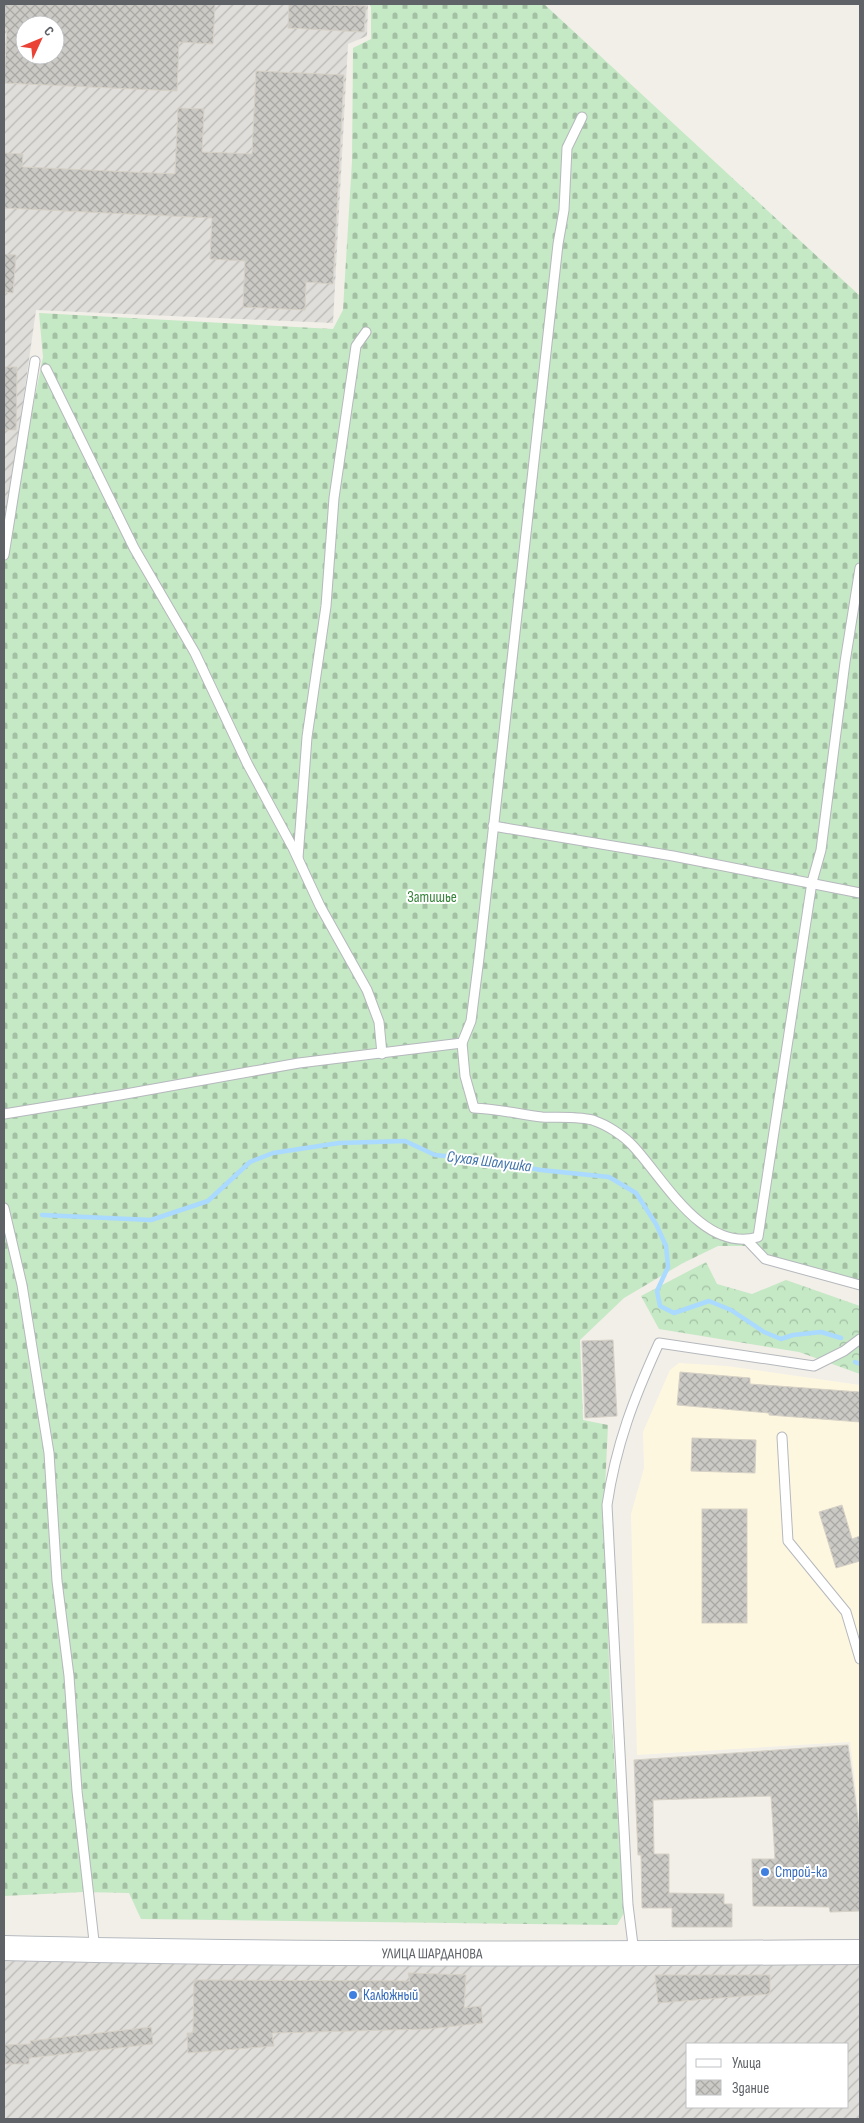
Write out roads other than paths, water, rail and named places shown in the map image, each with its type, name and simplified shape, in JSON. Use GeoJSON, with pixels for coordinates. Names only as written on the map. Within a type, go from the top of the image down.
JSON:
{"type":"FeatureCollection","features":[{"type":"Feature","properties":{"kind":"main road","name":"УЛИЦА ШАРДАНОВА"},"geometry":{"type":"LineString","coordinates":[[4,1948],[202,1953],[634,1954],[860,1952]]}},
{"type":"Feature","properties":{"kind":"lane"},"geometry":{"type":"LineString","coordinates":[[582,117],[567,148],[564,210],[558,244],[535,465],[471,1021],[462,1043],[465,1076],[474,1108],[504,1110],[541,1117],[594,1120],[632,1145],[674,1197],[698,1219],[722,1236],[747,1240],[758,1237],[812,882],[824,833],[845,662],[860,568]]}},
{"type":"Feature","properties":{"kind":"lane"},"geometry":{"type":"LineString","coordinates":[[298,858],[307,738],[326,606],[334,498],[356,346],[366,332]]}},
{"type":"Feature","properties":{"kind":"lane"},"geometry":{"type":"LineString","coordinates":[[4,554],[35,361]]}},
{"type":"Feature","properties":{"kind":"lane"},"geometry":{"type":"LineString","coordinates":[[46,369],[134,548],[195,653],[247,763],[298,858],[320,906],[367,990],[379,1022],[382,1054]]}},
{"type":"Feature","properties":{"kind":"lane"},"geometry":{"type":"LineString","coordinates":[[493,826],[673,856],[860,892]]}},
{"type":"Feature","properties":{"kind":"lane"},"geometry":{"type":"LineString","coordinates":[[4,1114],[299,1063],[462,1043]]}},
{"type":"Feature","properties":{"kind":"lane"},"geometry":{"type":"LineString","coordinates":[[4,1208],[22,1285],[49,1452],[57,1581],[69,1676],[77,1791],[95,1950]]}},
{"type":"Feature","properties":{"kind":"lane"},"geometry":{"type":"LineString","coordinates":[[747,1240],[765,1259],[860,1285]]}},
{"type":"Feature","properties":{"kind":"lane"},"geometry":{"type":"LineString","coordinates":[[4,1248],[14,1246]]}},
{"type":"Feature","properties":{"kind":"lane"},"geometry":{"type":"LineString","coordinates":[[634,1954],[628,1895],[607,1504],[612,1469],[632,1405],[659,1343],[814,1366],[844,1351],[860,1339]]}},
{"type":"Feature","properties":{"kind":"lane"},"geometry":{"type":"LineString","coordinates":[[782,1437],[788,1540],[846,1612],[860,1660]]}},
{"type":"Feature","properties":{"kind":"waterway","name":"Сухая Шалушка"},"geometry":{"type":"LineString","coordinates":[[42,1215],[151,1220],[208,1201],[250,1162],[273,1153],[339,1143],[405,1141],[435,1155],[476,1159],[541,1170],[609,1177],[636,1193],[656,1224],[666,1246],[668,1267],[657,1291],[660,1306],[674,1313],[709,1301],[731,1310],[764,1332],[781,1339],[793,1335],[821,1332],[841,1338]]}},
{"type":"Feature","properties":{"kind":"waterway","name":"Сухая Шалушка"},"geometry":{"type":"LineString","coordinates":[[855,1362],[860,1364]]}},
{"type":"Feature","properties":{"kind":"place","name":"Строй-ка"},"geometry":{"type":"Point","coordinates":[765,1872]}},
{"type":"Feature","properties":{"kind":"place","name":"Калюжный"},"geometry":{"type":"Point","coordinates":[353,1995]}},
{"type":"Feature","properties":{"kind":"park label","name":"Затишье"},"geometry":{"type":"Point","coordinates":[432,897]}}]}
